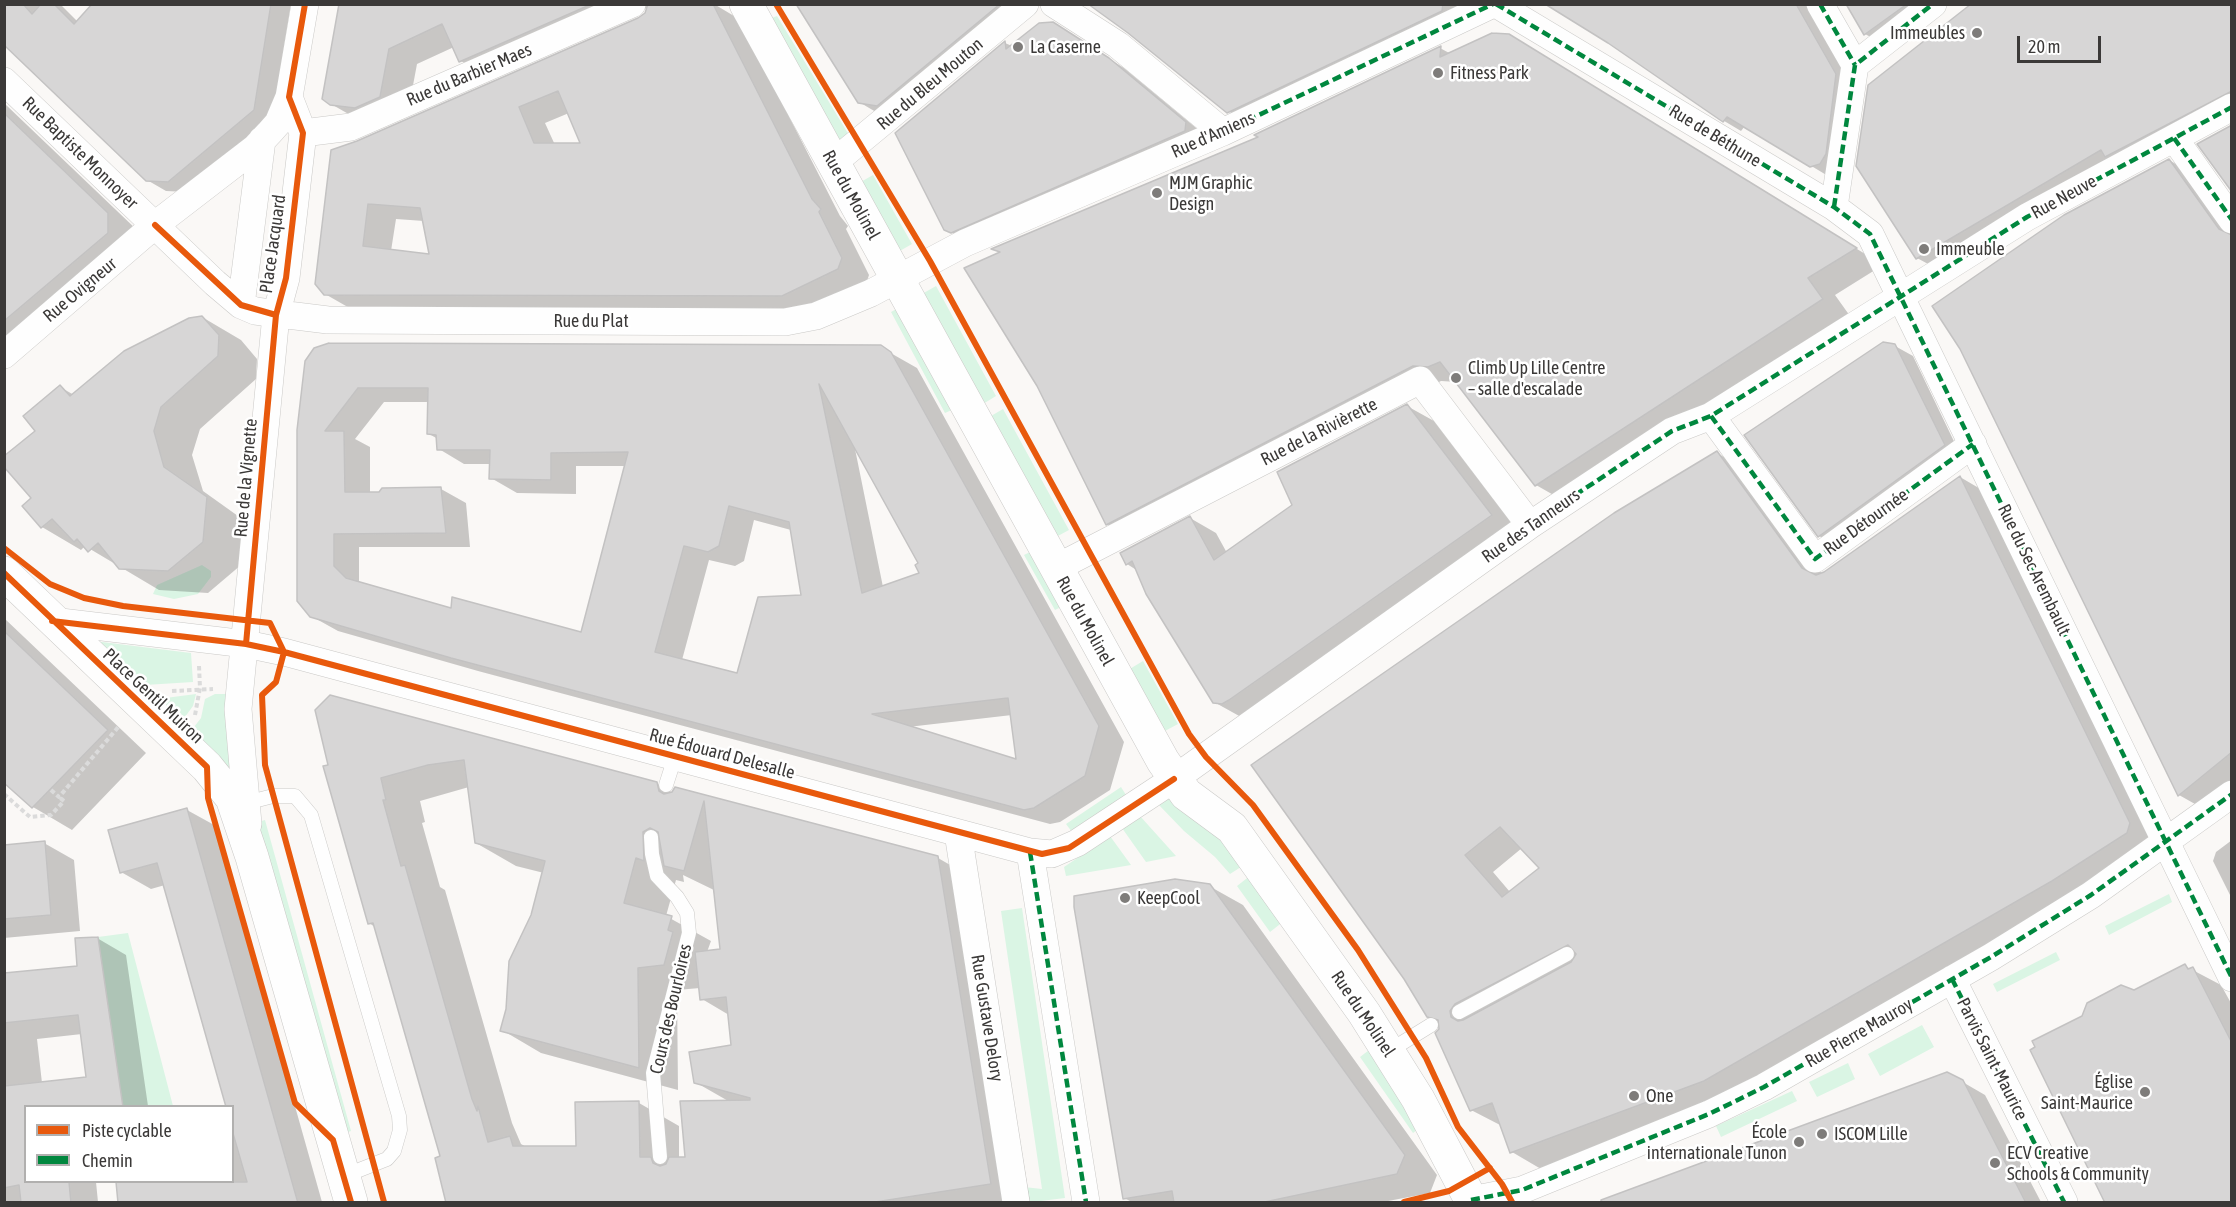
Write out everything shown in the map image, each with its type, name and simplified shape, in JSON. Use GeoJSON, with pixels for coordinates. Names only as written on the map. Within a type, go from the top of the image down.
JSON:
{"type":"FeatureCollection","features":[{"type":"Feature","properties":{"kind":"street"},"geometry":{"type":"LineString","coordinates":[[155,225],[262,140],[278,123],[289,97],[305,4]]}},
{"type":"Feature","properties":{"kind":"street","name":"Rue du Molinel"},"geometry":{"type":"LineString","coordinates":[[746,4],[1174,779],[1192,801],[1232,828],[1389,1051],[1418,1099],[1465,1202]]}},
{"type":"Feature","properties":{"kind":"street","name":"Rue du Bleu Mouton"},"geometry":{"type":"LineString","coordinates":[[833,163],[1025,4]]}},
{"type":"Feature","properties":{"kind":"street"},"geometry":{"type":"LineString","coordinates":[[1054,4],[1118,45],[1223,132]]}},
{"type":"Feature","properties":{"kind":"street","name":"Rue d'Amiens"},"geometry":{"type":"LineString","coordinates":[[897,278],[965,243],[1223,132],[1494,4]]}},
{"type":"Feature","properties":{"kind":"street","name":"Rue de Béthune"},"geometry":{"type":"LineString","coordinates":[[1494,4],[1834,207],[1870,234],[1903,298]]}},
{"type":"Feature","properties":{"kind":"street"},"geometry":{"type":"LineString","coordinates":[[1820,4],[1855,65],[1834,207]]}},
{"type":"Feature","properties":{"kind":"street"},"geometry":{"type":"LineString","coordinates":[[1855,65],[1933,4]]}},
{"type":"Feature","properties":{"kind":"street","name":"Rue du Barbier Maes"},"geometry":{"type":"LineString","coordinates":[[303,133],[351,127],[622,6]]}},
{"type":"Feature","properties":{"kind":"street","name":"Rue Baptiste Monnoyer"},"geometry":{"type":"LineString","coordinates":[[4,81],[155,225]]}},
{"type":"Feature","properties":{"kind":"street","name":"Place Jacquard"},"geometry":{"type":"LineString","coordinates":[[155,225],[241,305],[276,315],[286,278],[303,133],[289,97]]}},
{"type":"Feature","properties":{"kind":"street","name":"Rue Neuve"},"geometry":{"type":"LineString","coordinates":[[1903,298],[2027,218],[2232,107]]}},
{"type":"Feature","properties":{"kind":"street"},"geometry":{"type":"LineString","coordinates":[[2174,138],[2232,220]]}},
{"type":"Feature","properties":{"kind":"street","name":"Place Jacquard"},"geometry":{"type":"LineString","coordinates":[[241,305],[262,140]]}},
{"type":"Feature","properties":{"kind":"street","name":"Rue Ovigneur"},"geometry":{"type":"LineString","coordinates":[[4,355],[155,225]]}},
{"type":"Feature","properties":{"kind":"street","name":"Rue du Plat"},"geometry":{"type":"LineString","coordinates":[[276,315],[328,320],[785,322],[826,312],[897,278]]}},
{"type":"Feature","properties":{"kind":"street","name":"Rue des Tanneurs"},"geometry":{"type":"LineString","coordinates":[[1174,779],[1530,525],[1672,431],[1711,416],[1841,333],[1903,298]]}},
{"type":"Feature","properties":{"kind":"street","name":"Rue du Sec Arembault"},"geometry":{"type":"LineString","coordinates":[[1903,298],[2165,843]]}},
{"type":"Feature","properties":{"kind":"street","name":"Rue de la Vignette"},"geometry":{"type":"LineString","coordinates":[[252,857],[238,709],[276,315]]}},
{"type":"Feature","properties":{"kind":"street","name":"Rue de la Rivièrette"},"geometry":{"type":"LineString","coordinates":[[1056,568],[1418,376],[1530,525]]}},
{"type":"Feature","properties":{"kind":"street","name":"Rue Détournée"},"geometry":{"type":"LineString","coordinates":[[1711,416],[1815,559],[1973,444]]}},
{"type":"Feature","properties":{"kind":"street","name":"Place Gentil Muiron"},"geometry":{"type":"LineString","coordinates":[[4,573],[225,787],[237,811],[252,857],[348,1189]]}},
{"type":"Feature","properties":{"kind":"street","name":"Place Gentil Muiron"},"geometry":{"type":"LineString","coordinates":[[52,621],[246,644]]}},
{"type":"Feature","properties":{"kind":"street","name":"Rue Édouard Delesalle"},"geometry":{"type":"LineString","coordinates":[[246,644],[1030,852],[1052,854],[1069,848],[1174,779]]}},
{"type":"Feature","properties":{"kind":"street","name":"Rue Pierre Mauroy"},"geometry":{"type":"LineString","coordinates":[[1465,1202],[1522,1190],[1734,1103],[1952,980],[2091,895],[2232,794]]}},
{"type":"Feature","properties":{"kind":"street","name":"Rue Gustave Delory"},"geometry":{"type":"LineString","coordinates":[[958,833],[1016,1203]]}},
{"type":"Feature","properties":{"kind":"street"},"geometry":{"type":"LineString","coordinates":[[2165,843],[2232,978]]}},
{"type":"Feature","properties":{"kind":"street"},"geometry":{"type":"LineString","coordinates":[[1030,852],[1086,1203]]}},
{"type":"Feature","properties":{"kind":"street","name":"Parvis Saint-Maurice"},"geometry":{"type":"LineString","coordinates":[[1952,980],[2064,1203]]}},
{"type":"Feature","properties":{"kind":"lane"},"geometry":{"type":"LineString","coordinates":[[666,785],[675,757]]}},
{"type":"Feature","properties":{"kind":"lane"},"geometry":{"type":"LineString","coordinates":[[246,803],[273,796],[295,796],[311,815],[399,1116],[400,1130],[394,1151],[348,1189]]}},
{"type":"Feature","properties":{"kind":"lane","name":"Cours des Bourloires"},"geometry":{"type":"LineString","coordinates":[[651,837],[657,876],[677,897],[687,914],[689,933],[653,1073],[660,1157]]}},
{"type":"Feature","properties":{"kind":"lane"},"geometry":{"type":"LineString","coordinates":[[1459,1012],[1567,954]]}},
{"type":"Feature","properties":{"kind":"lane"},"geometry":{"type":"LineString","coordinates":[[1389,1051],[1431,1025]]}},
{"type":"Feature","properties":{"kind":"path"},"geometry":{"type":"LineString","coordinates":[[59,797],[144,694],[200,688],[240,689]]}},
{"type":"Feature","properties":{"kind":"path"},"geometry":{"type":"LineString","coordinates":[[4,794],[30,817],[51,815],[64,801],[51,790]]}},
{"type":"Feature","properties":{"kind":"green space"},"geometry":{"type":"Polygon","coordinates":[[[777,16],[852,140],[839,147],[769,19],[777,16]]]}},
{"type":"Feature","properties":{"kind":"green space"},"geometry":{"type":"Polygon","coordinates":[[[873,175],[912,244],[898,252],[859,183],[873,175]]]}},
{"type":"Feature","properties":{"kind":"green space"},"geometry":{"type":"Polygon","coordinates":[[[936,286],[996,396],[983,404],[922,294],[936,286]]]}},
{"type":"Feature","properties":{"kind":"green space"},"geometry":{"type":"Polygon","coordinates":[[[900,307],[954,409],[945,413],[891,312],[900,307]]]}},
{"type":"Feature","properties":{"kind":"green space"},"geometry":{"type":"Polygon","coordinates":[[[1003,409],[1069,530],[1056,537],[991,416],[1003,409]]]}},
{"type":"Feature","properties":{"kind":"green space"},"geometry":{"type":"Polygon","coordinates":[[[1032,551],[1063,606],[1055,610],[1024,555],[1032,551]]]}},
{"type":"Feature","properties":{"kind":"green space"},"geometry":{"type":"Polygon","coordinates":[[[202,565],[211,571],[211,577],[198,594],[174,599],[153,594],[157,585],[202,565]]]}},
{"type":"Feature","properties":{"kind":"green space"},"geometry":{"type":"Polygon","coordinates":[[[94,641],[191,653],[193,682],[145,685],[138,690],[94,641]]]}},
{"type":"Feature","properties":{"kind":"green space"},"geometry":{"type":"Polygon","coordinates":[[[1143,661],[1178,724],[1163,732],[1128,670],[1143,661]]]}},
{"type":"Feature","properties":{"kind":"green space"},"geometry":{"type":"Polygon","coordinates":[[[196,694],[193,706],[179,725],[150,700],[196,694]]]}},
{"type":"Feature","properties":{"kind":"green space"},"geometry":{"type":"Polygon","coordinates":[[[215,694],[231,694],[230,768],[226,769],[187,736],[201,718],[205,699],[215,694]]]}},
{"type":"Feature","properties":{"kind":"green space"},"geometry":{"type":"Polygon","coordinates":[[[1121,787],[1126,795],[1072,832],[1066,824],[1121,787]]]}},
{"type":"Feature","properties":{"kind":"green space"},"geometry":{"type":"Polygon","coordinates":[[[1169,796],[1217,832],[1244,865],[1230,874],[1158,804],[1169,796]]]}},
{"type":"Feature","properties":{"kind":"green space"},"geometry":{"type":"Polygon","coordinates":[[[1140,816],[1176,856],[1146,862],[1122,828],[1140,816]]]}},
{"type":"Feature","properties":{"kind":"green space"},"geometry":{"type":"Polygon","coordinates":[[[265,820],[351,1131],[345,1133],[258,822],[265,820]]]}},
{"type":"Feature","properties":{"kind":"green space"},"geometry":{"type":"Polygon","coordinates":[[[1110,836],[1131,865],[1066,876],[1064,867],[1110,836]]]}},
{"type":"Feature","properties":{"kind":"green space"},"geometry":{"type":"Polygon","coordinates":[[[1251,875],[1284,921],[1270,932],[1237,886],[1251,875]]]}},
{"type":"Feature","properties":{"kind":"green space"},"geometry":{"type":"Polygon","coordinates":[[[2169,894],[2172,902],[2109,935],[2105,926],[2169,894]]]}},
{"type":"Feature","properties":{"kind":"green space"},"geometry":{"type":"Polygon","coordinates":[[[1022,908],[1065,1198],[1033,1202],[1026,1202],[1024,1187],[1042,1189],[1001,911],[1022,908]]]}},
{"type":"Feature","properties":{"kind":"green space"},"geometry":{"type":"Polygon","coordinates":[[[128,933],[173,1105],[122,1105],[98,937],[128,933]]]}},
{"type":"Feature","properties":{"kind":"green space"},"geometry":{"type":"Polygon","coordinates":[[[2056,952],[2060,960],[1997,992],[1993,984],[2056,952]]]}},
{"type":"Feature","properties":{"kind":"green space"},"geometry":{"type":"Polygon","coordinates":[[[1922,1025],[1934,1047],[1880,1076],[1868,1054],[1922,1025]]]}},
{"type":"Feature","properties":{"kind":"green space"},"geometry":{"type":"Polygon","coordinates":[[[1373,1047],[1420,1128],[1413,1133],[1360,1057],[1373,1047]]]}},
{"type":"Feature","properties":{"kind":"green space"},"geometry":{"type":"Polygon","coordinates":[[[1848,1063],[1855,1079],[1817,1097],[1809,1082],[1848,1063]]]}},
{"type":"Feature","properties":{"kind":"green space"},"geometry":{"type":"Polygon","coordinates":[[[1792,1091],[1797,1101],[1721,1137],[1716,1126],[1792,1091]]]}},
{"type":"Feature","properties":{"kind":"building"},"geometry":{"type":"Polygon","coordinates":[[[4,4],[23,4],[32,14],[41,4],[54,4],[74,24],[92,4],[271,4],[254,110],[168,182],[146,181],[4,45],[4,4]]]}},
{"type":"Feature","properties":{"kind":"building"},"geometry":{"type":"Polygon","coordinates":[[[339,4],[592,4],[459,62],[442,24],[389,49],[380,97],[355,108],[330,105],[322,99],[339,4]]]}},
{"type":"Feature","properties":{"kind":"building"},"geometry":{"type":"Polygon","coordinates":[[[648,4],[713,4],[812,199],[821,209],[819,212],[842,258],[838,269],[782,296],[324,295],[315,284],[331,150],[357,141],[645,13],[648,4]],[[558,91],[519,107],[534,143],[580,143],[558,91]],[[368,204],[363,246],[429,254],[420,208],[368,204]]]}},
{"type":"Feature","properties":{"kind":"building"},"geometry":{"type":"Polygon","coordinates":[[[796,4],[1000,4],[877,106],[858,103],[796,4]]]}},
{"type":"Feature","properties":{"kind":"building"},"geometry":{"type":"Polygon","coordinates":[[[1088,4],[1443,4],[1442,11],[1227,113],[1128,33],[1088,4]]]}},
{"type":"Feature","properties":{"kind":"building"},"geometry":{"type":"Polygon","coordinates":[[[1545,4],[1796,4],[1836,74],[1826,154],[1820,164],[1810,167],[1727,117],[1723,122],[1608,43],[1545,4]]]}},
{"type":"Feature","properties":{"kind":"building"},"geometry":{"type":"Polygon","coordinates":[[[1846,4],[1907,4],[1864,35],[1846,4]]]}},
{"type":"Feature","properties":{"kind":"building"},"geometry":{"type":"Polygon","coordinates":[[[1971,4],[2232,4],[2232,91],[2105,157],[2101,150],[1916,259],[1856,166],[1868,85],[1971,4]]]}},
{"type":"Feature","properties":{"kind":"building"},"geometry":{"type":"Polygon","coordinates":[[[1053,22],[1109,58],[1186,122],[1185,131],[951,233],[944,230],[895,133],[1005,41],[1006,49],[1039,23],[1053,22]]]}},
{"type":"Feature","properties":{"kind":"building"},"geometry":{"type":"Polygon","coordinates":[[[1492,33],[1509,34],[1857,248],[1808,278],[1823,299],[1535,486],[1440,362],[1428,367],[1413,366],[1106,525],[1037,386],[964,268],[1000,252],[991,249],[1258,137],[1254,135],[1441,46],[1440,57],[1492,33]]]}},
{"type":"Feature","properties":{"kind":"building"},"geometry":{"type":"Polygon","coordinates":[[[4,113],[108,213],[108,233],[4,321],[4,113]]]}},
{"type":"Feature","properties":{"kind":"building"},"geometry":{"type":"Polygon","coordinates":[[[2232,125],[2232,192],[2197,144],[2232,125]]]}},
{"type":"Feature","properties":{"kind":"building"},"geometry":{"type":"Polygon","coordinates":[[[2169,159],[2219,229],[2232,235],[2232,752],[2178,796],[1960,349],[1932,306],[2064,215],[2169,159]]]}},
{"type":"Feature","properties":{"kind":"building"},"geometry":{"type":"Polygon","coordinates":[[[202,316],[219,335],[218,356],[161,407],[154,431],[164,467],[207,497],[203,542],[168,571],[119,569],[98,543],[88,552],[77,539],[74,542],[52,519],[41,528],[22,506],[31,498],[4,467],[4,456],[35,431],[23,416],[60,385],[70,396],[124,351],[189,318],[202,316]]]}},
{"type":"Feature","properties":{"kind":"building"},"geometry":{"type":"Polygon","coordinates":[[[1883,342],[1895,344],[1945,445],[1818,537],[1744,435],[1883,342]]]}},
{"type":"Feature","properties":{"kind":"building"},"geometry":{"type":"Polygon","coordinates":[[[329,343],[881,345],[891,352],[1099,726],[1085,776],[1034,808],[1024,810],[451,658],[310,617],[297,601],[297,430],[305,361],[314,348],[329,343]],[[819,384],[862,593],[919,573],[915,565],[918,563],[819,384]],[[358,388],[325,431],[344,431],[345,492],[379,492],[382,488],[441,487],[446,533],[334,534],[334,566],[346,578],[451,608],[452,597],[581,632],[628,452],[551,453],[551,480],[489,479],[490,450],[437,450],[436,435],[427,434],[428,388],[358,388]],[[729,506],[719,546],[708,552],[684,546],[655,652],[737,673],[758,597],[801,595],[789,522],[729,506]],[[1008,698],[872,714],[1016,759],[1008,698]]]}},
{"type":"Feature","properties":{"kind":"building"},"geometry":{"type":"Polygon","coordinates":[[[1407,404],[1492,515],[1229,700],[1222,704],[1213,703],[1146,594],[1132,561],[1126,565],[1120,553],[1190,516],[1214,560],[1292,505],[1277,472],[1407,404]]]}},
{"type":"Feature","properties":{"kind":"building"},"geometry":{"type":"Polygon","coordinates":[[[1717,451],[1802,568],[1816,575],[1824,572],[1960,476],[2130,823],[2127,833],[2052,881],[1704,1081],[1510,1153],[1492,1103],[1470,1111],[1435,1033],[1439,1029],[1438,1020],[1427,1017],[1404,979],[1251,765],[1614,513],[1717,451]],[[1500,827],[1465,855],[1502,897],[1539,868],[1500,827]],[[1568,945],[1455,1004],[1450,1011],[1451,1017],[1458,1021],[1463,1020],[1571,962],[1576,954],[1568,945]]]}},
{"type":"Feature","properties":{"kind":"building"},"geometry":{"type":"Polygon","coordinates":[[[4,631],[108,730],[32,808],[4,783],[4,631]]]}},
{"type":"Feature","properties":{"kind":"building"},"geometry":{"type":"Polygon","coordinates":[[[330,695],[657,782],[659,791],[664,794],[672,792],[675,787],[938,856],[991,1184],[869,1203],[446,1203],[435,1158],[440,1156],[373,923],[368,924],[323,766],[328,765],[315,710],[330,695]],[[464,760],[428,765],[381,778],[386,800],[383,800],[401,866],[405,865],[472,1099],[477,1111],[478,1106],[488,1142],[510,1136],[513,1146],[576,1146],[575,1102],[639,1101],[640,1157],[651,1157],[653,1163],[660,1166],[666,1164],[669,1157],[685,1157],[680,1101],[750,1100],[750,1098],[694,1083],[689,1052],[731,1045],[726,997],[700,1000],[695,952],[720,949],[704,801],[684,871],[664,866],[658,832],[650,828],[643,832],[644,861],[636,858],[624,903],[672,916],[668,930],[673,932],[664,965],[638,968],[639,1068],[500,1031],[506,1009],[509,961],[531,915],[545,861],[475,843],[464,760]]]}},
{"type":"Feature","properties":{"kind":"building"},"geometry":{"type":"Polygon","coordinates":[[[187,808],[298,1203],[118,1203],[116,1183],[247,1182],[234,1137],[234,1105],[225,1105],[157,863],[120,873],[108,830],[187,808]]]}},
{"type":"Feature","properties":{"kind":"building"},"geometry":{"type":"Polygon","coordinates":[[[45,841],[51,915],[4,919],[4,845],[45,841]]]}},
{"type":"Feature","properties":{"kind":"building"},"geometry":{"type":"Polygon","coordinates":[[[1175,879],[1210,884],[1405,1155],[1397,1174],[1260,1203],[1174,1203],[1172,1191],[1123,1199],[1074,896],[1175,879]]]}},
{"type":"Feature","properties":{"kind":"building"},"geometry":{"type":"Polygon","coordinates":[[[98,937],[123,1105],[24,1105],[24,1183],[69,1183],[71,1203],[21,1203],[19,1185],[4,1188],[4,1086],[86,1077],[78,1015],[4,1023],[4,973],[77,966],[75,938],[98,937]]]}},
{"type":"Feature","properties":{"kind":"building","name":"Église Saint-Maurice"},"geometry":{"type":"Polygon","coordinates":[[[2185,964],[2188,969],[2193,967],[2232,1043],[2232,1203],[2105,1203],[2030,1050],[2035,1047],[2032,1041],[2082,1016],[2087,1003],[2121,985],[2134,990],[2185,964]]]}},
{"type":"Feature","properties":{"kind":"building"},"geometry":{"type":"Polygon","coordinates":[[[1947,1072],[1963,1080],[2026,1203],[1601,1203],[1601,1200],[1947,1072]]]}},
{"type":"Feature","properties":{"kind":"marked path"},"geometry":{"type":"LineString","coordinates":[[1223,132],[1493,4]]}},
{"type":"Feature","properties":{"kind":"marked path"},"geometry":{"type":"LineString","coordinates":[[1496,4],[1834,207],[1870,234],[2232,978]]}},
{"type":"Feature","properties":{"kind":"marked path"},"geometry":{"type":"LineString","coordinates":[[1820,4],[1855,65]]}},
{"type":"Feature","properties":{"kind":"marked path"},"geometry":{"type":"LineString","coordinates":[[1834,207],[1855,65],[1933,4]]}},
{"type":"Feature","properties":{"kind":"marked path"},"geometry":{"type":"LineString","coordinates":[[1530,525],[1672,431],[1711,416],[2027,217],[2232,107]]}},
{"type":"Feature","properties":{"kind":"marked path"},"geometry":{"type":"LineString","coordinates":[[2174,138],[2232,220]]}},
{"type":"Feature","properties":{"kind":"marked path"},"geometry":{"type":"LineString","coordinates":[[1711,416],[1815,559],[1973,444]]}},
{"type":"Feature","properties":{"kind":"marked path"},"geometry":{"type":"LineString","coordinates":[[1471,1200],[1522,1190],[1709,1114],[1764,1087],[1991,957],[2091,895],[2232,794]]}},
{"type":"Feature","properties":{"kind":"marked path"},"geometry":{"type":"LineString","coordinates":[[1030,852],[1086,1202]]}},
{"type":"Feature","properties":{"kind":"marked path"},"geometry":{"type":"LineString","coordinates":[[1952,979],[2064,1202]]}},
{"type":"Feature","properties":{"kind":"cycle path"},"geometry":{"type":"LineString","coordinates":[[246,644],[276,315],[286,278],[303,133],[289,97],[305,4]]}},
{"type":"Feature","properties":{"kind":"cycle path"},"geometry":{"type":"LineString","coordinates":[[776,4],[930,261],[1189,734],[1206,757],[1253,805],[1358,950],[1426,1058],[1458,1127],[1502,1184],[1512,1202]]}},
{"type":"Feature","properties":{"kind":"cycle path"},"geometry":{"type":"LineString","coordinates":[[155,225],[241,305],[276,315]]}},
{"type":"Feature","properties":{"kind":"cycle path"},"geometry":{"type":"LineString","coordinates":[[4,548],[50,584],[84,598],[123,606],[270,623],[284,652],[276,682],[262,695],[265,765],[384,1202]]}},
{"type":"Feature","properties":{"kind":"cycle path"},"geometry":{"type":"LineString","coordinates":[[4,573],[207,767],[208,798],[295,1103],[333,1140],[351,1202]]}},
{"type":"Feature","properties":{"kind":"cycle path"},"geometry":{"type":"LineString","coordinates":[[52,621],[246,644],[284,652],[1042,854],[1069,848],[1174,779]]}},
{"type":"Feature","properties":{"kind":"cycle path"},"geometry":{"type":"LineString","coordinates":[[1404,1202],[1449,1191],[1490,1168]]}},
{"type":"Feature","properties":{"kind":"place","name":"Immeubles"},"geometry":{"type":"Point","coordinates":[1977,33]}},
{"type":"Feature","properties":{"kind":"place","name":"La Caserne"},"geometry":{"type":"Point","coordinates":[1018,47]}},
{"type":"Feature","properties":{"kind":"place","name":"Fitness Park"},"geometry":{"type":"Point","coordinates":[1438,73]}},
{"type":"Feature","properties":{"kind":"place","name":"MJM Graphic Design"},"geometry":{"type":"Point","coordinates":[1157,193]}},
{"type":"Feature","properties":{"kind":"place","name":"Immeuble"},"geometry":{"type":"Point","coordinates":[1924,249]}},
{"type":"Feature","properties":{"kind":"place","name":"Climb Up Lille Centre – salle d'escalade"},"geometry":{"type":"Point","coordinates":[1456,378]}},
{"type":"Feature","properties":{"kind":"place","name":"KeepCool"},"geometry":{"type":"Point","coordinates":[1125,898]}},
{"type":"Feature","properties":{"kind":"place","name":"Église Saint-Maurice"},"geometry":{"type":"Point","coordinates":[2145,1092]}},
{"type":"Feature","properties":{"kind":"place","name":"One"},"geometry":{"type":"Point","coordinates":[1634,1096]}},
{"type":"Feature","properties":{"kind":"place","name":"ISCOM Lille"},"geometry":{"type":"Point","coordinates":[1822,1134]}},
{"type":"Feature","properties":{"kind":"place","name":"École internationale Tunon"},"geometry":{"type":"Point","coordinates":[1799,1142]}},
{"type":"Feature","properties":{"kind":"place","name":"ECV Creative Schools & Community"},"geometry":{"type":"Point","coordinates":[1995,1163]}}]}
